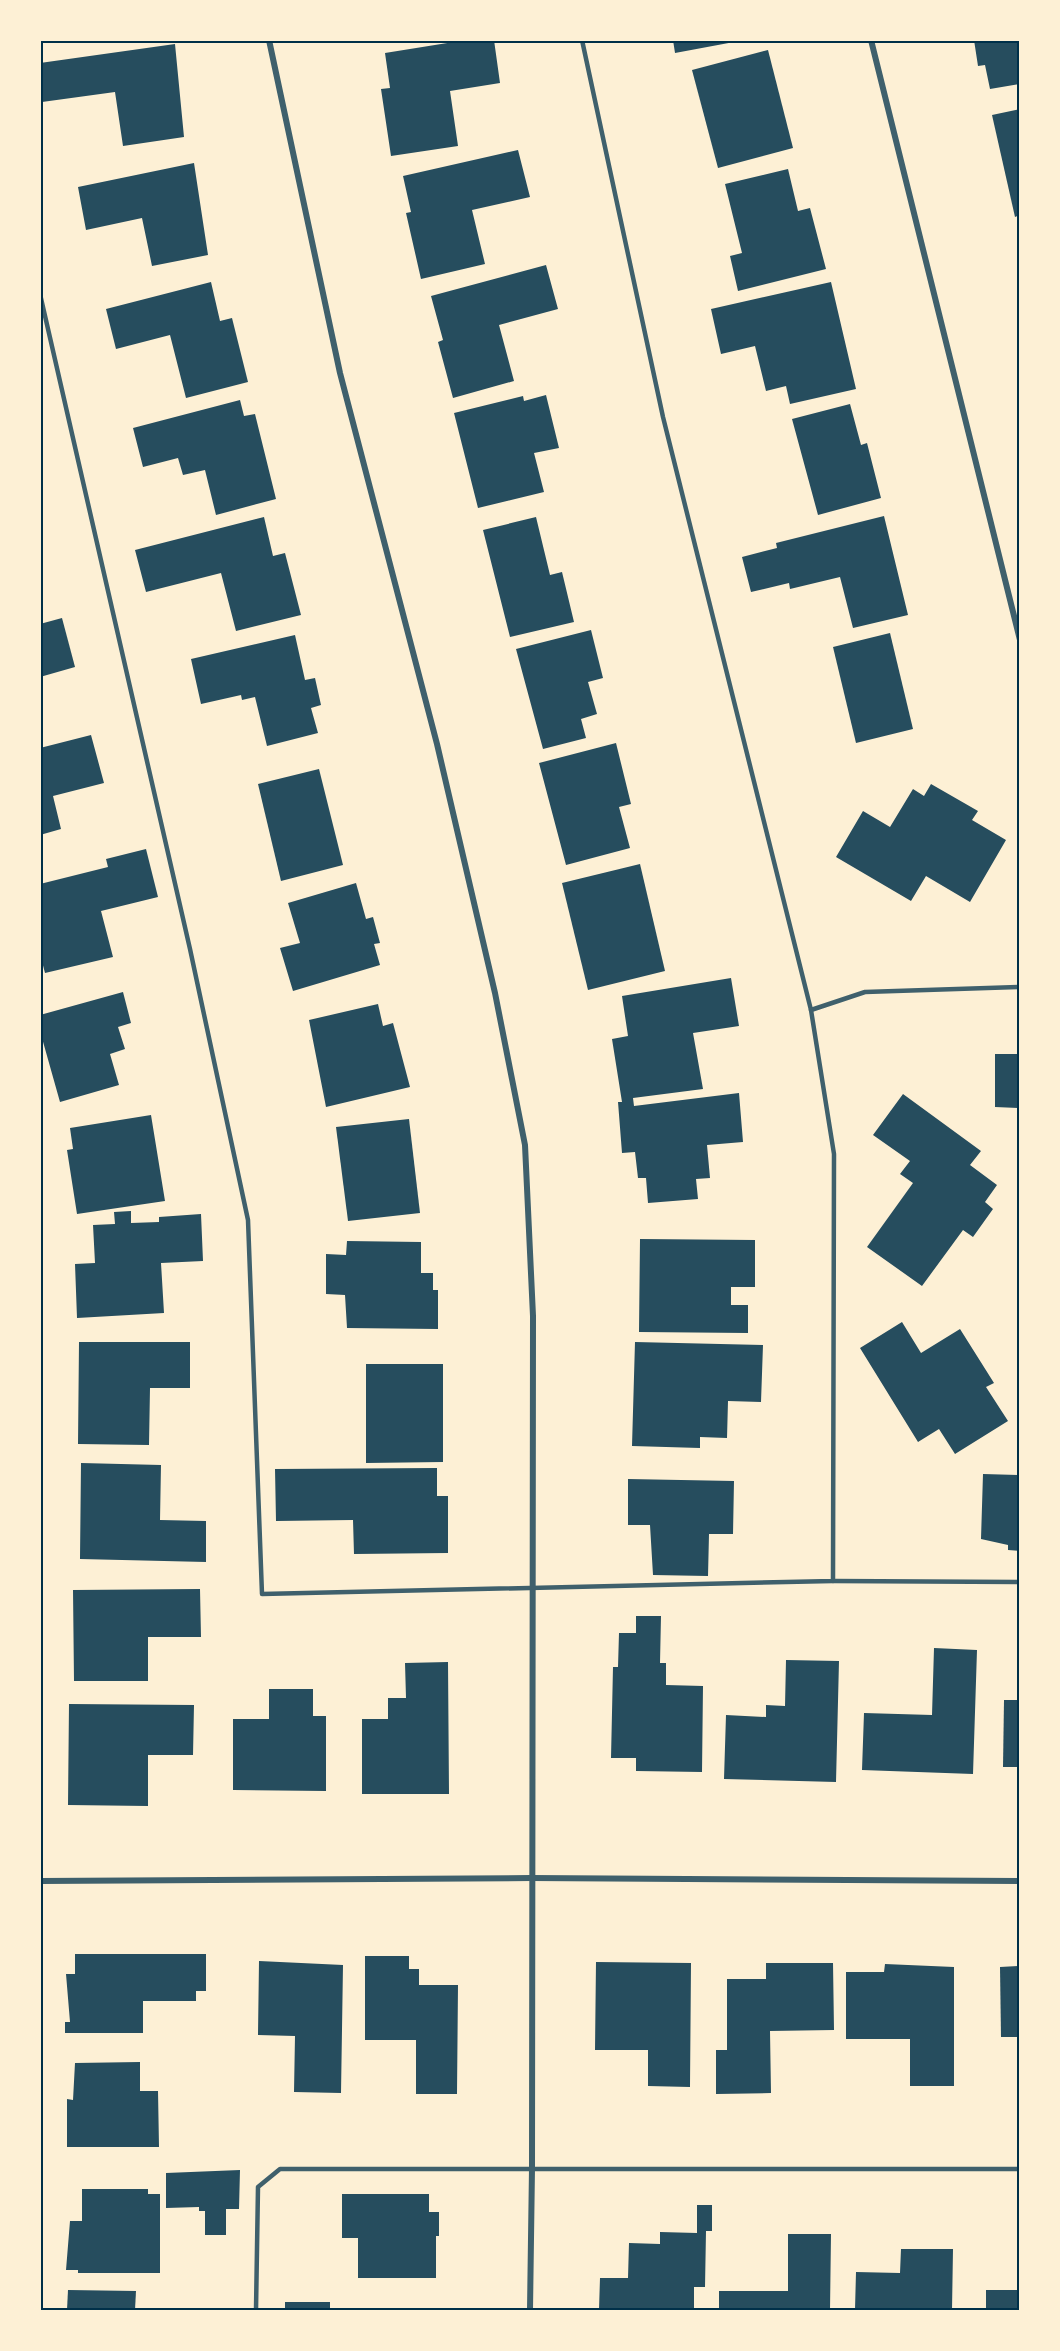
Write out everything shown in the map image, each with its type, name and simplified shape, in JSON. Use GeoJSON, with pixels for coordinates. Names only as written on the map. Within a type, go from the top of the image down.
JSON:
{"type":"FeatureCollection","features":[{"type":"Feature","properties":{"kind":"street"},"geometry":{"type":"LineString","coordinates":[[269,40],[340,373],[437,744],[495,993],[525,1145],[533,1316],[530,2310]]}},
{"type":"Feature","properties":{"kind":"street"},"geometry":{"type":"LineString","coordinates":[[872,40],[971,450],[1020,640]]}},
{"type":"Feature","properties":{"kind":"street"},"geometry":{"type":"LineString","coordinates":[[40,1881],[531,1878],[1020,1881]]}},
{"type":"Feature","properties":{"kind":"lane"},"geometry":{"type":"LineString","coordinates":[[582,40],[663,417],[811,1010],[834,1154],[833,1581]]}},
{"type":"Feature","properties":{"kind":"lane"},"geometry":{"type":"LineString","coordinates":[[40,294],[190,949],[248,1220],[262,1594],[833,1581],[1020,1582]]}},
{"type":"Feature","properties":{"kind":"lane"},"geometry":{"type":"LineString","coordinates":[[811,1010],[865,992],[1020,987]]}},
{"type":"Feature","properties":{"kind":"lane"},"geometry":{"type":"LineString","coordinates":[[255,2310],[258,2187],[280,2169],[1020,2169]]}},
{"type":"Feature","properties":{"kind":"building"},"geometry":{"type":"Polygon","coordinates":[[[466,40],[494,40],[500,83],[450,91],[458,146],[391,156],[381,89],[390,88],[385,53],[466,40]]]}},
{"type":"Feature","properties":{"kind":"building"},"geometry":{"type":"Polygon","coordinates":[[[673,40],[734,40],[734,42],[675,53],[673,40]]]}},
{"type":"Feature","properties":{"kind":"building"},"geometry":{"type":"Polygon","coordinates":[[[974,40],[1020,40],[1020,84],[990,89],[985,65],[978,66],[974,40]]]}},
{"type":"Feature","properties":{"kind":"building"},"geometry":{"type":"Polygon","coordinates":[[[175,44],[184,137],[123,146],[115,92],[42,102],[40,63],[175,44]]]}},
{"type":"Feature","properties":{"kind":"building"},"geometry":{"type":"Polygon","coordinates":[[[768,50],[793,148],[718,168],[692,70],[768,50]]]}},
{"type":"Feature","properties":{"kind":"building"},"geometry":{"type":"Polygon","coordinates":[[[1020,109],[1020,215],[1015,217],[992,115],[1020,109]]]}},
{"type":"Feature","properties":{"kind":"building"},"geometry":{"type":"Polygon","coordinates":[[[518,150],[530,197],[472,210],[485,264],[421,279],[406,213],[411,212],[403,176],[518,150]]]}},
{"type":"Feature","properties":{"kind":"building"},"geometry":{"type":"Polygon","coordinates":[[[194,163],[208,255],[152,266],[142,218],[86,230],[78,187],[194,163]]]}},
{"type":"Feature","properties":{"kind":"building"},"geometry":{"type":"Polygon","coordinates":[[[788,169],[798,211],[810,208],[826,269],[738,291],[730,256],[742,253],[725,184],[788,169]]]}},
{"type":"Feature","properties":{"kind":"building"},"geometry":{"type":"Polygon","coordinates":[[[546,265],[558,309],[499,325],[514,381],[453,398],[438,342],[443,340],[431,296],[546,265]]]}},
{"type":"Feature","properties":{"kind":"building"},"geometry":{"type":"Polygon","coordinates":[[[211,282],[220,321],[232,318],[248,382],[186,398],[170,335],[116,349],[106,309],[211,282]]]}},
{"type":"Feature","properties":{"kind":"building"},"geometry":{"type":"Polygon","coordinates":[[[831,282],[856,389],[790,404],[786,386],[766,391],[755,346],[721,354],[711,309],[831,282]]]}},
{"type":"Feature","properties":{"kind":"building"},"geometry":{"type":"Polygon","coordinates":[[[546,395],[559,448],[534,453],[544,492],[478,508],[454,413],[523,396],[524,401],[546,395]]]}},
{"type":"Feature","properties":{"kind":"building"},"geometry":{"type":"Polygon","coordinates":[[[240,400],[244,416],[255,414],[276,499],[216,515],[205,470],[183,475],[178,458],[143,467],[133,428],[240,400]]]}},
{"type":"Feature","properties":{"kind":"building"},"geometry":{"type":"Polygon","coordinates":[[[850,404],[861,445],[867,443],[881,498],[818,515],[792,419],[850,404]]]}},
{"type":"Feature","properties":{"kind":"building"},"geometry":{"type":"Polygon","coordinates":[[[884,516],[908,615],[853,628],[840,577],[790,589],[789,583],[751,592],[742,557],[777,548],[776,543],[884,516]]]}},
{"type":"Feature","properties":{"kind":"building"},"geometry":{"type":"Polygon","coordinates":[[[264,517],[273,556],[285,553],[301,615],[236,631],[221,573],[146,592],[135,550],[264,517]]]}},
{"type":"Feature","properties":{"kind":"building"},"geometry":{"type":"Polygon","coordinates":[[[536,517],[550,575],[562,572],[574,622],[510,637],[483,530],[536,517]]]}},
{"type":"Feature","properties":{"kind":"building"},"geometry":{"type":"Polygon","coordinates":[[[62,618],[75,667],[40,677],[40,624],[62,618]]]}},
{"type":"Feature","properties":{"kind":"building"},"geometry":{"type":"Polygon","coordinates":[[[591,630],[603,678],[588,682],[597,714],[581,719],[586,738],[543,749],[516,649],[591,630]]]}},
{"type":"Feature","properties":{"kind":"building"},"geometry":{"type":"Polygon","coordinates":[[[890,633],[913,729],[856,743],[833,647],[890,633]]]}},
{"type":"Feature","properties":{"kind":"building"},"geometry":{"type":"Polygon","coordinates":[[[295,635],[305,680],[315,678],[321,705],[311,708],[318,733],[267,746],[255,697],[242,700],[241,695],[201,704],[191,659],[295,635]]]}},
{"type":"Feature","properties":{"kind":"building"},"geometry":{"type":"Polygon","coordinates":[[[91,735],[104,783],[53,796],[61,829],[40,835],[40,748],[91,735]]]}},
{"type":"Feature","properties":{"kind":"building"},"geometry":{"type":"Polygon","coordinates":[[[616,743],[631,804],[619,807],[630,848],[566,865],[539,763],[616,743]]]}},
{"type":"Feature","properties":{"kind":"building"},"geometry":{"type":"Polygon","coordinates":[[[319,769],[343,865],[281,881],[258,784],[319,769]]]}},
{"type":"Feature","properties":{"kind":"building"},"geometry":{"type":"Polygon","coordinates":[[[931,784],[978,811],[972,820],[1006,840],[970,902],[926,876],[911,901],[836,857],[863,811],[890,827],[913,789],[924,796],[931,784]]]}},
{"type":"Feature","properties":{"kind":"building"},"geometry":{"type":"Polygon","coordinates":[[[146,849],[158,897],[101,911],[113,957],[45,973],[40,954],[40,884],[108,867],[106,859],[146,849]]]}},
{"type":"Feature","properties":{"kind":"building"},"geometry":{"type":"Polygon","coordinates":[[[640,864],[665,971],[588,990],[562,883],[640,864]]]}},
{"type":"Feature","properties":{"kind":"building"},"geometry":{"type":"Polygon","coordinates":[[[356,883],[366,919],[373,917],[380,943],[374,944],[380,965],[293,991],[280,948],[300,943],[288,903],[356,883]]]}},
{"type":"Feature","properties":{"kind":"building"},"geometry":{"type":"Polygon","coordinates":[[[731,978],[739,1026],[693,1033],[703,1089],[633,1098],[634,1106],[739,1093],[743,1142],[707,1145],[710,1178],[696,1179],[698,1199],[648,1203],[646,1178],[638,1178],[635,1152],[622,1153],[618,1102],[622,1102],[612,1039],[628,1036],[622,996],[731,978]]]}},
{"type":"Feature","properties":{"kind":"building"},"geometry":{"type":"Polygon","coordinates":[[[123,992],[131,1023],[118,1027],[125,1049],[110,1054],[119,1085],[60,1102],[40,1031],[40,1015],[123,992]]]}},
{"type":"Feature","properties":{"kind":"building"},"geometry":{"type":"Polygon","coordinates":[[[378,1004],[383,1026],[393,1023],[410,1087],[326,1107],[309,1020],[378,1004]]]}},
{"type":"Feature","properties":{"kind":"building"},"geometry":{"type":"Polygon","coordinates":[[[995,1054],[1020,1054],[1020,1108],[995,1107],[995,1054]]]}},
{"type":"Feature","properties":{"kind":"building"},"geometry":{"type":"Polygon","coordinates":[[[903,1094],[981,1151],[970,1165],[997,1185],[985,1202],[993,1209],[973,1237],[963,1230],[922,1286],[867,1247],[913,1183],[900,1174],[910,1161],[873,1135],[903,1094]]]}},
{"type":"Feature","properties":{"kind":"building"},"geometry":{"type":"Polygon","coordinates":[[[151,1115],[165,1201],[77,1214],[67,1150],[73,1149],[70,1128],[151,1115]]]}},
{"type":"Feature","properties":{"kind":"building"},"geometry":{"type":"Polygon","coordinates":[[[409,1119],[420,1213],[348,1221],[336,1127],[409,1119]]]}},
{"type":"Feature","properties":{"kind":"building"},"geometry":{"type":"Polygon","coordinates":[[[131,1211],[131,1223],[159,1222],[159,1217],[201,1214],[203,1261],[161,1263],[164,1313],[77,1318],[75,1264],[95,1263],[93,1225],[115,1224],[114,1212],[131,1211]]]}},
{"type":"Feature","properties":{"kind":"building"},"geometry":{"type":"Polygon","coordinates":[[[640,1239],[755,1240],[755,1287],[731,1287],[731,1305],[748,1305],[748,1333],[639,1332],[640,1239]]]}},
{"type":"Feature","properties":{"kind":"building"},"geometry":{"type":"Polygon","coordinates":[[[347,1241],[421,1242],[421,1273],[433,1273],[433,1290],[438,1290],[438,1329],[347,1328],[345,1295],[326,1294],[326,1254],[346,1255],[347,1241]]]}},
{"type":"Feature","properties":{"kind":"building"},"geometry":{"type":"Polygon","coordinates":[[[902,1322],[921,1353],[960,1329],[994,1383],[986,1387],[1008,1421],[955,1454],[939,1429],[918,1442],[860,1348],[902,1322]]]}},
{"type":"Feature","properties":{"kind":"building"},"geometry":{"type":"Polygon","coordinates":[[[79,1342],[190,1342],[190,1388],[150,1388],[149,1445],[78,1444],[79,1342]]]}},
{"type":"Feature","properties":{"kind":"building"},"geometry":{"type":"Polygon","coordinates":[[[635,1342],[763,1345],[761,1402],[728,1401],[727,1438],[700,1437],[700,1448],[632,1446],[635,1342]]]}},
{"type":"Feature","properties":{"kind":"building"},"geometry":{"type":"Polygon","coordinates":[[[366,1364],[443,1364],[443,1462],[366,1463],[366,1364]]]}},
{"type":"Feature","properties":{"kind":"building"},"geometry":{"type":"Polygon","coordinates":[[[81,1463],[161,1465],[160,1520],[206,1521],[206,1562],[80,1559],[81,1463]]]}},
{"type":"Feature","properties":{"kind":"building"},"geometry":{"type":"Polygon","coordinates":[[[437,1468],[437,1496],[448,1496],[448,1553],[354,1554],[353,1520],[276,1521],[275,1469],[437,1468]]]}},
{"type":"Feature","properties":{"kind":"building"},"geometry":{"type":"Polygon","coordinates":[[[983,1474],[1020,1475],[1020,1551],[1008,1550],[1008,1545],[981,1539],[983,1474]]]}},
{"type":"Feature","properties":{"kind":"building"},"geometry":{"type":"Polygon","coordinates":[[[628,1479],[734,1481],[733,1534],[709,1534],[708,1576],[653,1575],[650,1525],[628,1525],[628,1479]]]}},
{"type":"Feature","properties":{"kind":"building"},"geometry":{"type":"Polygon","coordinates":[[[200,1589],[201,1637],[148,1637],[148,1681],[74,1681],[73,1590],[200,1589]]]}},
{"type":"Feature","properties":{"kind":"building"},"geometry":{"type":"Polygon","coordinates":[[[636,1616],[661,1616],[660,1663],[666,1663],[666,1685],[703,1686],[702,1772],[636,1771],[636,1758],[611,1758],[613,1667],[618,1667],[619,1633],[636,1633],[636,1616]]]}},
{"type":"Feature","properties":{"kind":"building"},"geometry":{"type":"Polygon","coordinates":[[[934,1648],[977,1650],[973,1774],[862,1770],[864,1713],[932,1715],[934,1648]]]}},
{"type":"Feature","properties":{"kind":"building"},"geometry":{"type":"Polygon","coordinates":[[[786,1660],[839,1661],[836,1782],[724,1779],[726,1715],[766,1717],[766,1705],[785,1706],[786,1660]]]}},
{"type":"Feature","properties":{"kind":"building"},"geometry":{"type":"Polygon","coordinates":[[[448,1662],[449,1794],[362,1794],[362,1719],[388,1719],[388,1698],[406,1698],[405,1663],[448,1662]]]}},
{"type":"Feature","properties":{"kind":"building"},"geometry":{"type":"Polygon","coordinates":[[[269,1689],[313,1689],[313,1716],[326,1716],[326,1791],[233,1790],[233,1719],[269,1719],[269,1689]]]}},
{"type":"Feature","properties":{"kind":"building"},"geometry":{"type":"Polygon","coordinates":[[[1004,1700],[1020,1700],[1020,1767],[1003,1767],[1004,1700]]]}},
{"type":"Feature","properties":{"kind":"building"},"geometry":{"type":"Polygon","coordinates":[[[69,1704],[194,1705],[193,1755],[148,1755],[148,1806],[68,1805],[69,1704]]]}},
{"type":"Feature","properties":{"kind":"building"},"geometry":{"type":"Polygon","coordinates":[[[75,1954],[206,1954],[206,1991],[196,1991],[196,2001],[143,2001],[143,2033],[65,2033],[65,2022],[70,2022],[66,1974],[75,1974],[75,1954]]]}},
{"type":"Feature","properties":{"kind":"building"},"geometry":{"type":"Polygon","coordinates":[[[365,1956],[409,1956],[409,1969],[419,1969],[419,1985],[458,1985],[457,2094],[416,2094],[416,2040],[365,2040],[365,1956]]]}},
{"type":"Feature","properties":{"kind":"building"},"geometry":{"type":"Polygon","coordinates":[[[259,1961],[343,1965],[341,2093],[294,2092],[295,2036],[258,2035],[259,1961]]]}},
{"type":"Feature","properties":{"kind":"building"},"geometry":{"type":"Polygon","coordinates":[[[596,1962],[691,1963],[690,2087],[648,2086],[648,2050],[595,2050],[596,1962]]]}},
{"type":"Feature","properties":{"kind":"building"},"geometry":{"type":"Polygon","coordinates":[[[766,1963],[833,1963],[834,2030],[770,2031],[771,2093],[716,2094],[716,2050],[727,2050],[727,1979],[766,1979],[766,1963]]]}},
{"type":"Feature","properties":{"kind":"building"},"geometry":{"type":"Polygon","coordinates":[[[885,1964],[954,1967],[954,2086],[910,2086],[910,2039],[846,2039],[846,1972],[884,1972],[885,1964]]]}},
{"type":"Feature","properties":{"kind":"building"},"geometry":{"type":"Polygon","coordinates":[[[1020,1966],[1020,2037],[1001,2037],[1000,1967],[1020,1966]]]}},
{"type":"Feature","properties":{"kind":"building"},"geometry":{"type":"Polygon","coordinates":[[[140,2062],[140,2091],[158,2091],[159,2147],[67,2147],[67,2099],[73,2100],[75,2063],[140,2062]]]}},
{"type":"Feature","properties":{"kind":"building"},"geometry":{"type":"Polygon","coordinates":[[[240,2170],[239,2209],[226,2209],[226,2235],[205,2235],[205,2211],[199,2211],[199,2207],[166,2208],[166,2173],[240,2170]]]}},
{"type":"Feature","properties":{"kind":"building"},"geometry":{"type":"Polygon","coordinates":[[[82,2189],[148,2189],[148,2194],[160,2194],[160,2273],[78,2273],[78,2270],[66,2270],[70,2221],[82,2221],[82,2189]]]}},
{"type":"Feature","properties":{"kind":"building"},"geometry":{"type":"Polygon","coordinates":[[[342,2194],[429,2194],[429,2212],[439,2212],[439,2236],[436,2236],[436,2278],[358,2278],[358,2238],[342,2238],[342,2194]]]}},
{"type":"Feature","properties":{"kind":"building"},"geometry":{"type":"Polygon","coordinates":[[[697,2205],[712,2205],[712,2231],[706,2231],[705,2287],[694,2287],[694,2310],[599,2310],[600,2278],[628,2278],[629,2243],[660,2244],[660,2232],[697,2233],[697,2205]]]}},
{"type":"Feature","properties":{"kind":"building"},"geometry":{"type":"Polygon","coordinates":[[[788,2234],[831,2234],[830,2310],[719,2310],[719,2291],[788,2291],[788,2234]]]}},
{"type":"Feature","properties":{"kind":"building"},"geometry":{"type":"Polygon","coordinates":[[[901,2249],[953,2249],[952,2310],[855,2310],[856,2272],[900,2273],[901,2249]]]}},
{"type":"Feature","properties":{"kind":"building"},"geometry":{"type":"Polygon","coordinates":[[[68,2290],[136,2291],[135,2310],[67,2310],[68,2290]]]}},
{"type":"Feature","properties":{"kind":"building"},"geometry":{"type":"Polygon","coordinates":[[[986,2290],[1020,2290],[1020,2310],[986,2310],[986,2290]]]}},
{"type":"Feature","properties":{"kind":"building"},"geometry":{"type":"Polygon","coordinates":[[[285,2302],[330,2302],[330,2310],[285,2310],[285,2302]]]}}]}
